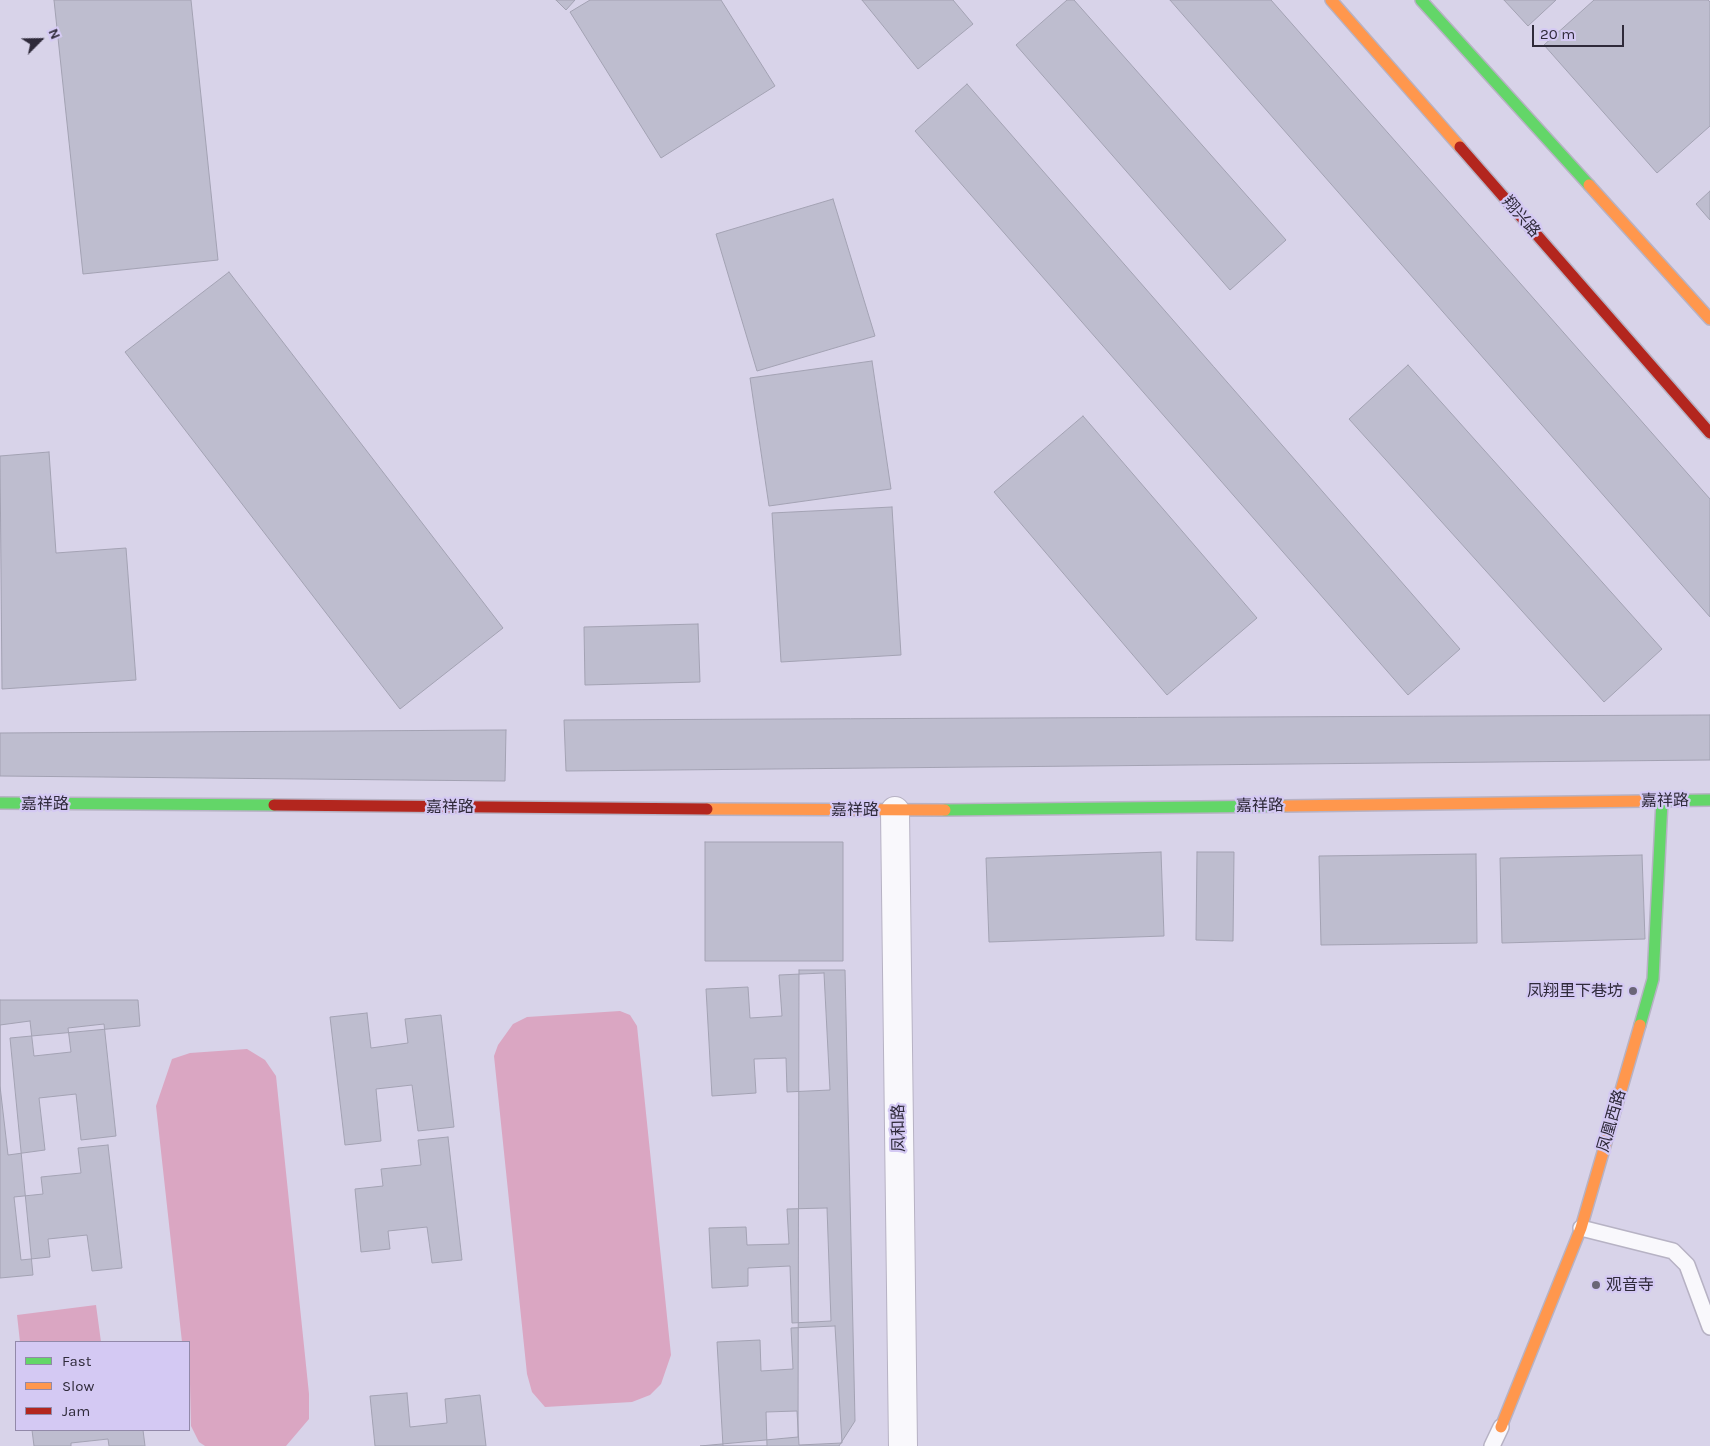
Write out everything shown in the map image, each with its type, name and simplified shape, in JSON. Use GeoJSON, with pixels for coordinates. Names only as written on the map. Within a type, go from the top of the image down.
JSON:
{"type":"FeatureCollection","features":[{"type":"Feature","properties":{"kind":"street","name":"翔兴路"},"geometry":{"type":"LineString","coordinates":[[1331,0],[1710,433]]}},
{"type":"Feature","properties":{"kind":"street"},"geometry":{"type":"LineString","coordinates":[[1421,0],[1710,319]]}},
{"type":"Feature","properties":{"kind":"street","name":"嘉祥路"},"geometry":{"type":"LineString","coordinates":[[0,803],[895,811],[1710,800]]}},
{"type":"Feature","properties":{"kind":"street","name":"凤凰西路"},"geometry":{"type":"LineString","coordinates":[[1500,1428],[1580,1228],[1653,979],[1662,801]]}},
{"type":"Feature","properties":{"kind":"street","name":"凤和路"},"geometry":{"type":"LineString","coordinates":[[895,811],[903,1446]]}},
{"type":"Feature","properties":{"kind":"lane"},"geometry":{"type":"LineString","coordinates":[[1580,1228],[1673,1251],[1687,1265],[1710,1327]]}},
{"type":"Feature","properties":{"kind":"lane"},"geometry":{"type":"LineString","coordinates":[[1492,1446],[1500,1428]]}},
{"type":"Feature","properties":{"kind":"shaded area"},"geometry":{"type":"Polygon","coordinates":[[[620,1011],[630,1015],[637,1026],[671,1355],[661,1384],[650,1395],[632,1402],[545,1407],[532,1392],[527,1374],[494,1056],[498,1045],[513,1024],[527,1017],[620,1011]]]}},
{"type":"Feature","properties":{"kind":"shaded area"},"geometry":{"type":"Polygon","coordinates":[[[247,1049],[265,1060],[276,1076],[309,1394],[309,1419],[286,1446],[205,1446],[199,1442],[191,1426],[190,1341],[182,1341],[156,1106],[172,1059],[190,1053],[247,1049]]]}},
{"type":"Feature","properties":{"kind":"shaded area"},"geometry":{"type":"Polygon","coordinates":[[[96,1305],[101,1341],[20,1341],[17,1315],[96,1305]]]}},
{"type":"Feature","properties":{"kind":"building"},"geometry":{"type":"Polygon","coordinates":[[[54,0],[191,0],[218,260],[83,274],[54,0]]]}},
{"type":"Feature","properties":{"kind":"building"},"geometry":{"type":"Polygon","coordinates":[[[556,0],[575,0],[566,10],[556,0]]]}},
{"type":"Feature","properties":{"kind":"building"},"geometry":{"type":"Polygon","coordinates":[[[590,0],[721,0],[775,86],[661,158],[570,12],[590,0]]]}},
{"type":"Feature","properties":{"kind":"building"},"geometry":{"type":"Polygon","coordinates":[[[862,0],[953,0],[973,24],[918,69],[862,0]]]}},
{"type":"Feature","properties":{"kind":"building"},"geometry":{"type":"Polygon","coordinates":[[[1067,0],[1074,0],[1286,240],[1230,290],[1016,45],[1067,0]]]}},
{"type":"Feature","properties":{"kind":"building"},"geometry":{"type":"Polygon","coordinates":[[[1170,0],[1271,0],[1710,499],[1710,617],[1170,0]]]}},
{"type":"Feature","properties":{"kind":"building"},"geometry":{"type":"Polygon","coordinates":[[[1504,0],[1556,0],[1528,26],[1504,0]]]}},
{"type":"Feature","properties":{"kind":"building"},"geometry":{"type":"Polygon","coordinates":[[[1594,0],[1708,0],[1710,2],[1710,126],[1657,173],[1544,45],[1594,0]]]}},
{"type":"Feature","properties":{"kind":"building"},"geometry":{"type":"Polygon","coordinates":[[[967,84],[1460,649],[1408,695],[915,131],[967,84]]]}},
{"type":"Feature","properties":{"kind":"building"},"geometry":{"type":"Polygon","coordinates":[[[1710,191],[1710,220],[1696,204],[1710,191]]]}},
{"type":"Feature","properties":{"kind":"building"},"geometry":{"type":"Polygon","coordinates":[[[833,199],[875,336],[757,371],[716,234],[833,199]]]}},
{"type":"Feature","properties":{"kind":"building"},"geometry":{"type":"Polygon","coordinates":[[[229,272],[503,628],[400,709],[125,352],[229,272]]]}},
{"type":"Feature","properties":{"kind":"building"},"geometry":{"type":"Polygon","coordinates":[[[872,361],[891,489],[769,506],[750,378],[872,361]]]}},
{"type":"Feature","properties":{"kind":"building"},"geometry":{"type":"Polygon","coordinates":[[[1408,365],[1662,649],[1604,702],[1349,419],[1408,365]]]}},
{"type":"Feature","properties":{"kind":"building"},"geometry":{"type":"Polygon","coordinates":[[[1083,416],[1257,618],[1167,695],[994,492],[1083,416]]]}},
{"type":"Feature","properties":{"kind":"building"},"geometry":{"type":"Polygon","coordinates":[[[49,452],[56,553],[126,548],[136,680],[2,689],[0,456],[49,452]]]}},
{"type":"Feature","properties":{"kind":"building"},"geometry":{"type":"Polygon","coordinates":[[[892,507],[901,655],[781,662],[772,513],[892,507]]]}},
{"type":"Feature","properties":{"kind":"building"},"geometry":{"type":"Polygon","coordinates":[[[698,624],[700,682],[585,685],[584,627],[698,624]]]}},
{"type":"Feature","properties":{"kind":"building"},"geometry":{"type":"Polygon","coordinates":[[[1710,715],[1710,760],[566,771],[564,720],[1710,715]]]}},
{"type":"Feature","properties":{"kind":"building"},"geometry":{"type":"Polygon","coordinates":[[[506,730],[505,781],[0,776],[0,733],[506,730]]]}},
{"type":"Feature","properties":{"kind":"building"},"geometry":{"type":"Polygon","coordinates":[[[705,842],[843,842],[843,961],[705,961],[705,842]]]}},
{"type":"Feature","properties":{"kind":"building"},"geometry":{"type":"Polygon","coordinates":[[[1161,852],[1164,936],[989,942],[986,858],[1161,852]]]}},
{"type":"Feature","properties":{"kind":"building"},"geometry":{"type":"Polygon","coordinates":[[[1197,852],[1234,852],[1233,941],[1196,940],[1197,852]]]}},
{"type":"Feature","properties":{"kind":"building"},"geometry":{"type":"Polygon","coordinates":[[[1476,854],[1477,943],[1321,945],[1319,856],[1476,854]]]}},
{"type":"Feature","properties":{"kind":"building"},"geometry":{"type":"Polygon","coordinates":[[[1642,855],[1645,939],[1502,943],[1500,858],[1642,855]]]}},
{"type":"Feature","properties":{"kind":"building"},"geometry":{"type":"Polygon","coordinates":[[[799,970],[845,970],[855,1421],[839,1446],[700,1446],[798,1437],[799,970]]]}},
{"type":"Feature","properties":{"kind":"building"},"geometry":{"type":"Polygon","coordinates":[[[824,973],[830,1090],[787,1092],[786,1058],[754,1059],[756,1093],[712,1096],[706,989],[748,987],[750,1018],[782,1016],[779,975],[824,973]]]}},
{"type":"Feature","properties":{"kind":"building"},"geometry":{"type":"Polygon","coordinates":[[[0,1000],[138,1000],[140,1026],[10,1038],[33,1275],[0,1278],[0,1000]]]}},
{"type":"Feature","properties":{"kind":"building"},"geometry":{"type":"Polygon","coordinates":[[[367,1013],[371,1048],[408,1043],[405,1019],[441,1015],[454,1127],[418,1131],[412,1085],[376,1089],[381,1141],[345,1145],[330,1017],[367,1013]]]}},
{"type":"Feature","properties":{"kind":"building"},"geometry":{"type":"Polygon","coordinates":[[[30,1021],[34,1056],[71,1052],[68,1028],[104,1024],[116,1136],[81,1140],[76,1094],[39,1098],[45,1150],[8,1155],[0,1086],[0,1025],[30,1021]]]}},
{"type":"Feature","properties":{"kind":"building"},"geometry":{"type":"Polygon","coordinates":[[[448,1137],[462,1260],[432,1263],[427,1227],[388,1231],[390,1249],[361,1252],[355,1189],[383,1186],[381,1169],[421,1165],[418,1140],[448,1137]]]}},
{"type":"Feature","properties":{"kind":"building"},"geometry":{"type":"Polygon","coordinates":[[[108,1145],[122,1268],[92,1271],[87,1235],[48,1239],[50,1257],[21,1260],[14,1197],[43,1194],[41,1177],[81,1173],[78,1148],[108,1145]]]}},
{"type":"Feature","properties":{"kind":"building"},"geometry":{"type":"Polygon","coordinates":[[[827,1208],[831,1321],[792,1323],[790,1266],[748,1268],[748,1286],[712,1288],[709,1228],[746,1227],[747,1245],[789,1244],[787,1209],[827,1208]]]}},
{"type":"Feature","properties":{"kind":"building"},"geometry":{"type":"Polygon","coordinates":[[[835,1326],[842,1443],[799,1445],[797,1411],[766,1412],[767,1446],[723,1446],[717,1342],[760,1340],[761,1371],[793,1369],[791,1328],[835,1326]]]}},
{"type":"Feature","properties":{"kind":"building"},"geometry":{"type":"Polygon","coordinates":[[[407,1393],[410,1427],[447,1423],[445,1399],[480,1395],[486,1446],[375,1446],[370,1396],[407,1393]]]}},
{"type":"Feature","properties":{"kind":"building"},"geometry":{"type":"Polygon","coordinates":[[[32,1431],[143,1431],[145,1446],[109,1446],[108,1439],[71,1443],[71,1446],[34,1446],[32,1431]]]}},
{"type":"Feature","properties":{"kind":"traffic: fast"},"geometry":{"type":"LineString","coordinates":[[1421,0],[1589,185]]}},
{"type":"Feature","properties":{"kind":"traffic: fast"},"geometry":{"type":"LineString","coordinates":[[1646,801],[1710,800]]}},
{"type":"Feature","properties":{"kind":"traffic: fast"},"geometry":{"type":"LineString","coordinates":[[1640,1025],[1653,979],[1662,801]]}},
{"type":"Feature","properties":{"kind":"traffic: fast"},"geometry":{"type":"LineString","coordinates":[[0,803],[274,805]]}},
{"type":"Feature","properties":{"kind":"traffic: fast"},"geometry":{"type":"LineString","coordinates":[[945,810],[1285,806]]}},
{"type":"Feature","properties":{"kind":"traffic: slow"},"geometry":{"type":"LineString","coordinates":[[1331,0],[1460,147]]}},
{"type":"Feature","properties":{"kind":"traffic: slow"},"geometry":{"type":"LineString","coordinates":[[1589,185],[1710,319]]}},
{"type":"Feature","properties":{"kind":"traffic: slow"},"geometry":{"type":"LineString","coordinates":[[1285,806],[1646,801]]}},
{"type":"Feature","properties":{"kind":"traffic: slow"},"geometry":{"type":"LineString","coordinates":[[707,809],[945,810]]}},
{"type":"Feature","properties":{"kind":"traffic: slow"},"geometry":{"type":"LineString","coordinates":[[1501,1427],[1581,1228],[1640,1025]]}},
{"type":"Feature","properties":{"kind":"traffic: jam"},"geometry":{"type":"LineString","coordinates":[[1460,147],[1710,433]]}},
{"type":"Feature","properties":{"kind":"traffic: jam"},"geometry":{"type":"LineString","coordinates":[[274,805],[707,809]]}},
{"type":"Feature","properties":{"kind":"place","name":"凤翔里下巷坊"},"geometry":{"type":"Point","coordinates":[1633,991]}},
{"type":"Feature","properties":{"kind":"place","name":"观音寺"},"geometry":{"type":"Point","coordinates":[1596,1285]}}]}
